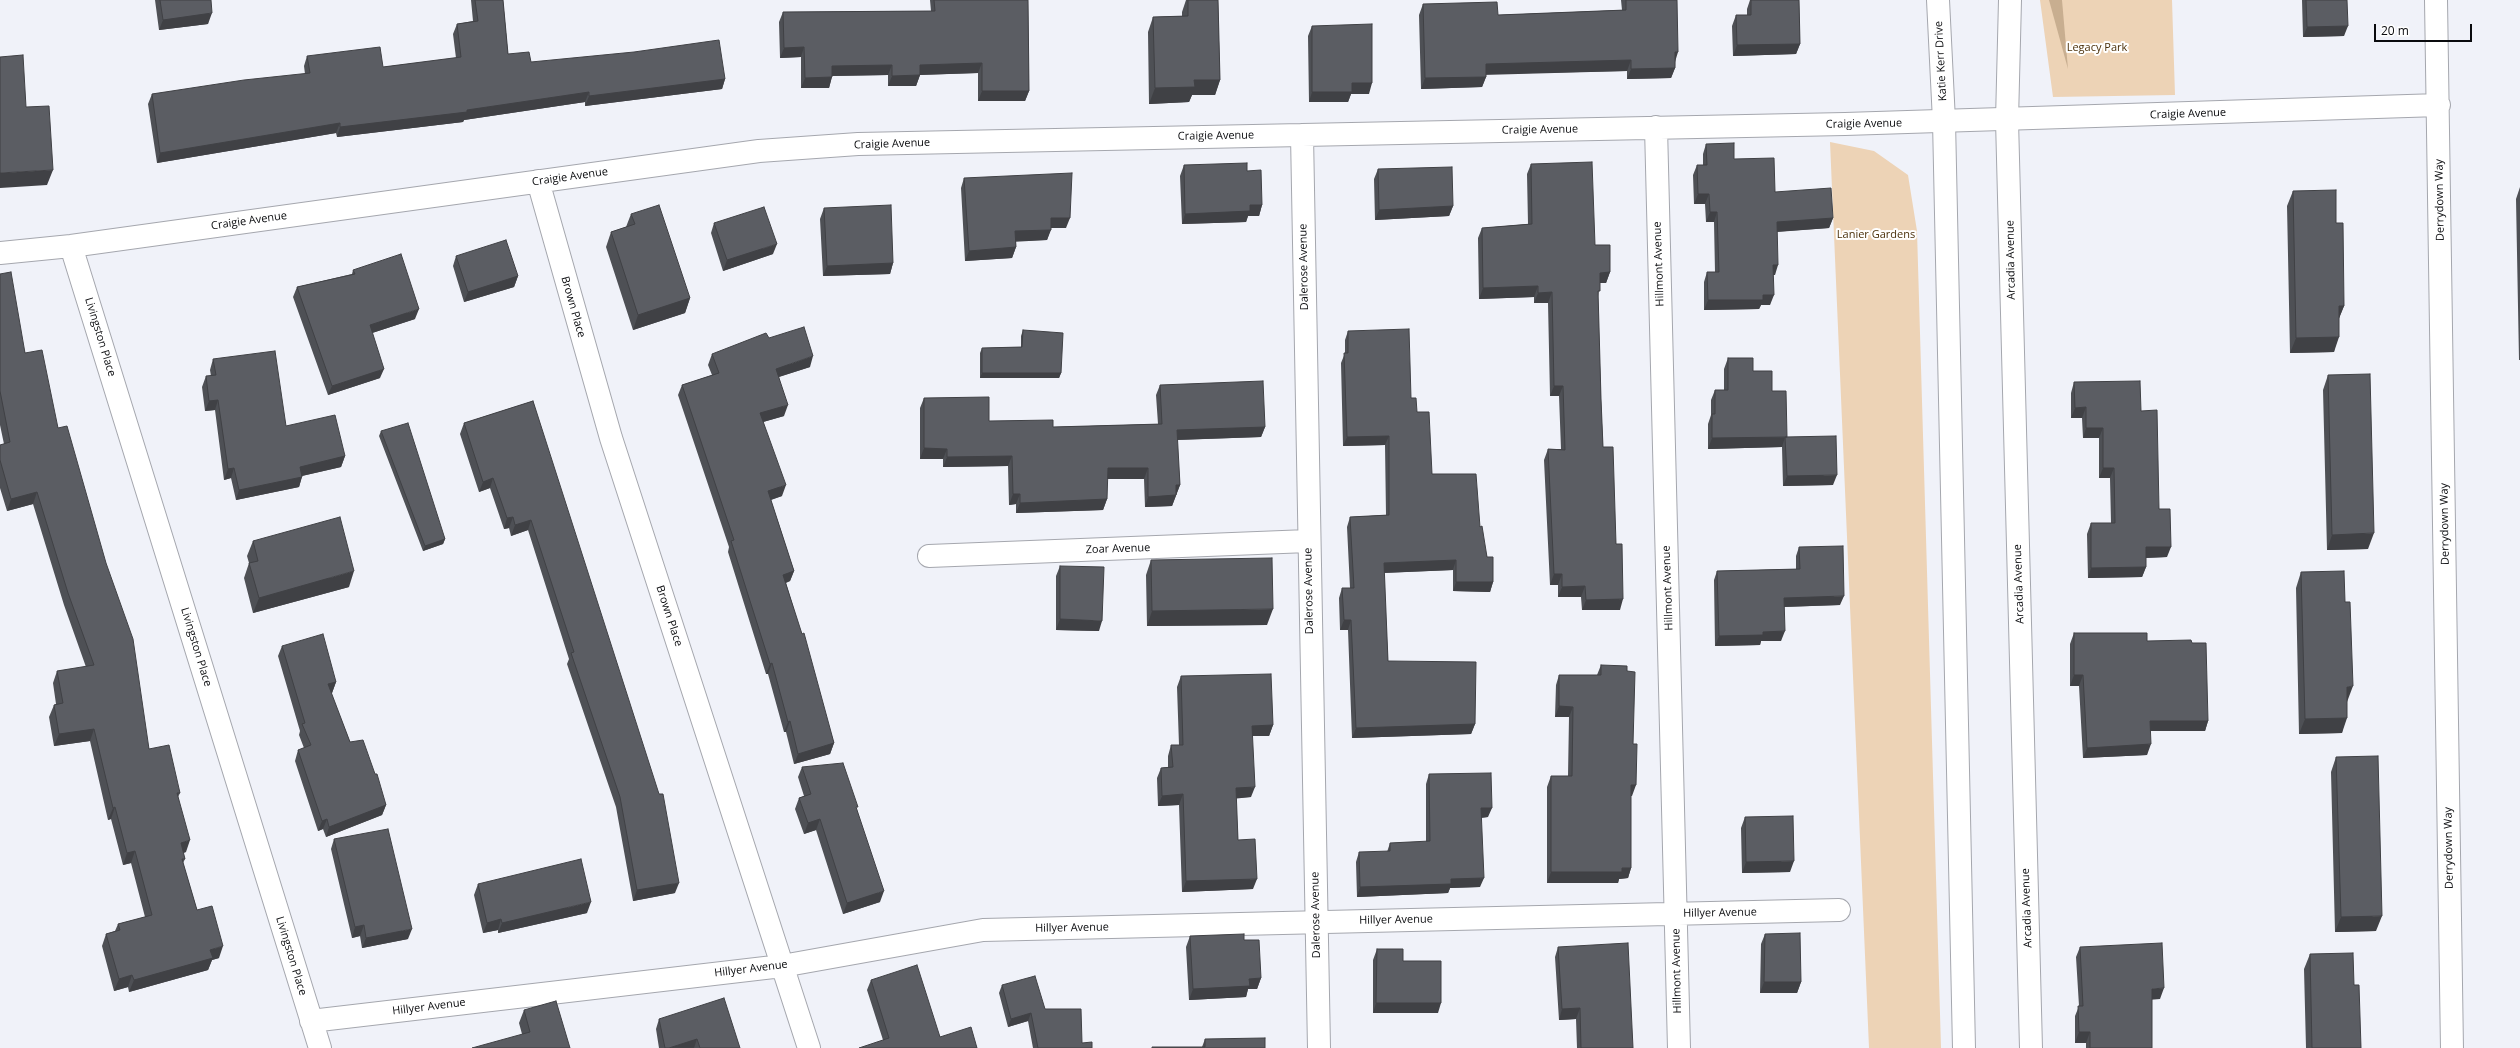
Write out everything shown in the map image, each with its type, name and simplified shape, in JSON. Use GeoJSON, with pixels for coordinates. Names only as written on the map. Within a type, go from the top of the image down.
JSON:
{"type":"FeatureCollection","features":[{"type":"Feature","properties":{"kind":"street","name":"Katie Kerr Drive"},"geometry":{"type":"LineString","coordinates":[[1938,0],[1944,121]]}},
{"type":"Feature","properties":{"kind":"street"},"geometry":{"type":"LineString","coordinates":[[2007,120],[2010,0]]}},
{"type":"Feature","properties":{"kind":"street","name":"Derrydown Way"},"geometry":{"type":"LineString","coordinates":[[2436,0],[2439,105],[2452,1048]]}},
{"type":"Feature","properties":{"kind":"street","name":"Craigie Avenue"},"geometry":{"type":"LineString","coordinates":[[0,253],[71,246],[759,151],[858,144],[2007,120],[2439,105]]}},
{"type":"Feature","properties":{"kind":"street","name":"Arcadia Avenue"},"geometry":{"type":"LineString","coordinates":[[2007,120],[2031,1048]]}},
{"type":"Feature","properties":{"kind":"street"},"geometry":{"type":"LineString","coordinates":[[1944,121],[1964,1048]]}},
{"type":"Feature","properties":{"kind":"street","name":"Hillmont Avenue"},"geometry":{"type":"LineString","coordinates":[[1656,127],[1679,1048]]}},
{"type":"Feature","properties":{"kind":"street","name":"Dalerose Avenue"},"geometry":{"type":"LineString","coordinates":[[1302,135],[1308,540],[1319,1048]]}},
{"type":"Feature","properties":{"kind":"street","name":"Brown Place"},"geometry":{"type":"LineString","coordinates":[[538,181],[611,438],[809,1048]]}},
{"type":"Feature","properties":{"kind":"street","name":"Livingston Place"},"geometry":{"type":"LineString","coordinates":[[71,246],[320,1048]]}},
{"type":"Feature","properties":{"kind":"street","name":"Zoar Avenue"},"geometry":{"type":"LineString","coordinates":[[928,556],[1308,540]]}},
{"type":"Feature","properties":{"kind":"street","name":"Hillyer Avenue"},"geometry":{"type":"LineString","coordinates":[[311,1021],[782,966],[983,930],[1838,910]]}},
{"type":"Feature","properties":{"kind":"green space","name":"Legacy Park"},"geometry":{"type":"Polygon","coordinates":[[[2040,0],[2172,0],[2175,95],[2053,97],[2040,0]]]}},
{"type":"Feature","properties":{"kind":"green space","name":"Lanier Gardens"},"geometry":{"type":"Polygon","coordinates":[[[1830,142],[1874,151],[1908,175],[1917,231],[1941,1048],[1869,1048],[1830,142]]]}},
{"type":"Feature","properties":{"kind":"shaded area"},"geometry":{"type":"Polygon","coordinates":[[[2049,0],[2062,0],[2068,69],[2049,0]]]}},
{"type":"Feature","properties":{"kind":"building"},"geometry":{"type":"Polygon","coordinates":[[[160,0],[211,0],[212,13],[163,20],[160,0]]]}},
{"type":"Feature","properties":{"kind":"building"},"geometry":{"type":"Polygon","coordinates":[[[475,0],[503,0],[508,54],[529,52],[531,62],[634,52],[719,40],[725,79],[589,96],[589,92],[467,110],[467,112],[340,127],[340,123],[160,153],[152,94],[244,80],[310,73],[307,56],[380,47],[383,67],[461,57],[457,24],[478,21],[475,0]]]}},
{"type":"Feature","properties":{"kind":"building"},"geometry":{"type":"Polygon","coordinates":[[[934,0],[1028,0],[1029,91],[982,91],[982,63],[920,65],[920,75],[892,76],[892,65],[832,66],[832,77],[805,78],[804,47],[784,48],[783,12],[935,11],[934,0]]]}},
{"type":"Feature","properties":{"kind":"building"},"geometry":{"type":"Polygon","coordinates":[[[1188,0],[1218,0],[1220,80],[1194,80],[1195,87],[1155,88],[1153,17],[1188,16],[1188,0]]]}},
{"type":"Feature","properties":{"kind":"building"},"geometry":{"type":"Polygon","coordinates":[[[1626,0],[1677,0],[1678,52],[1675,52],[1675,68],[1631,69],[1631,60],[1486,64],[1486,77],[1425,78],[1423,4],[1497,2],[1498,15],[1626,10],[1626,0]]]}},
{"type":"Feature","properties":{"kind":"building"},"geometry":{"type":"Polygon","coordinates":[[[1751,0],[1799,0],[1800,44],[1737,45],[1736,15],[1751,15],[1751,0]]]}},
{"type":"Feature","properties":{"kind":"building"},"geometry":{"type":"Polygon","coordinates":[[[2306,0],[2347,0],[2348,26],[2307,27],[2306,0]]]}},
{"type":"Feature","properties":{"kind":"building"},"geometry":{"type":"Polygon","coordinates":[[[1372,24],[1372,83],[1352,83],[1352,92],[1312,92],[1312,26],[1372,24]]]}},
{"type":"Feature","properties":{"kind":"building"},"geometry":{"type":"Polygon","coordinates":[[[23,55],[26,107],[49,106],[53,170],[0,173],[0,57],[23,55]]]}},
{"type":"Feature","properties":{"kind":"building"},"geometry":{"type":"Polygon","coordinates":[[[1734,143],[1734,159],[1774,158],[1775,192],[1831,188],[1833,218],[1777,222],[1778,265],[1773,265],[1774,295],[1763,295],[1763,300],[1708,300],[1707,272],[1719,272],[1717,212],[1710,212],[1709,194],[1698,194],[1697,165],[1707,165],[1706,144],[1734,143]]]}},
{"type":"Feature","properties":{"kind":"building"},"geometry":{"type":"Polygon","coordinates":[[[1592,162],[1595,245],[1610,245],[1610,272],[1600,273],[1600,291],[1598,291],[1601,399],[1603,447],[1613,447],[1616,544],[1622,544],[1623,599],[1586,600],[1585,586],[1562,587],[1562,574],[1554,574],[1548,449],[1565,450],[1563,386],[1554,386],[1552,292],[1538,293],[1538,286],[1483,288],[1482,228],[1532,224],[1531,164],[1592,162]]]}},
{"type":"Feature","properties":{"kind":"building"},"geometry":{"type":"Polygon","coordinates":[[[1247,163],[1247,171],[1261,170],[1262,205],[1250,205],[1250,211],[1185,214],[1184,165],[1247,163]]]}},
{"type":"Feature","properties":{"kind":"building"},"geometry":{"type":"Polygon","coordinates":[[[1452,167],[1453,206],[1379,210],[1378,169],[1452,167]]]}},
{"type":"Feature","properties":{"kind":"building"},"geometry":{"type":"Polygon","coordinates":[[[1072,173],[1070,218],[1051,218],[1051,230],[1015,231],[1016,247],[969,251],[964,178],[1072,173]]]}},
{"type":"Feature","properties":{"kind":"building"},"geometry":{"type":"Polygon","coordinates":[[[2336,190],[2336,223],[2343,223],[2344,306],[2339,306],[2339,337],[2296,338],[2293,191],[2336,190]]]}},
{"type":"Feature","properties":{"kind":"building"},"geometry":{"type":"Polygon","coordinates":[[[659,205],[690,298],[638,315],[611,232],[635,224],[631,214],[659,205]]]}},
{"type":"Feature","properties":{"kind":"building"},"geometry":{"type":"Polygon","coordinates":[[[891,205],[893,263],[827,266],[824,208],[891,205]]]}},
{"type":"Feature","properties":{"kind":"building"},"geometry":{"type":"Polygon","coordinates":[[[764,207],[777,244],[727,260],[714,223],[764,207]]]}},
{"type":"Feature","properties":{"kind":"building"},"geometry":{"type":"Polygon","coordinates":[[[506,240],[518,276],[468,292],[456,256],[506,240]]]}},
{"type":"Feature","properties":{"kind":"building"},"geometry":{"type":"Polygon","coordinates":[[[401,254],[419,309],[370,325],[384,369],[332,386],[297,287],[355,274],[353,270],[401,254]]]}},
{"type":"Feature","properties":{"kind":"building"},"geometry":{"type":"Polygon","coordinates":[[[11,272],[25,353],[42,350],[58,428],[67,426],[106,563],[133,639],[149,749],[169,745],[180,793],[177,793],[190,840],[181,843],[185,859],[182,859],[197,910],[212,906],[223,946],[210,950],[213,958],[134,980],[132,975],[119,979],[106,934],[120,930],[118,924],[152,915],[135,851],[127,853],[115,807],[113,808],[94,729],[59,734],[54,705],[63,703],[57,671],[94,665],[68,593],[37,492],[11,499],[0,460],[0,445],[10,442],[0,391],[0,274],[11,272]]]}},
{"type":"Feature","properties":{"kind":"building"},"geometry":{"type":"Polygon","coordinates":[[[804,327],[813,356],[776,369],[788,405],[760,413],[786,485],[768,491],[794,571],[783,575],[802,634],[804,633],[834,743],[798,754],[790,721],[788,722],[772,663],[770,664],[731,541],[734,540],[682,385],[719,373],[712,354],[766,333],[769,338],[804,327]]]}},
{"type":"Feature","properties":{"kind":"building"},"geometry":{"type":"Polygon","coordinates":[[[1409,329],[1411,398],[1416,398],[1417,412],[1429,412],[1432,474],[1476,474],[1480,527],[1482,526],[1487,557],[1493,557],[1493,582],[1456,582],[1456,560],[1384,563],[1388,661],[1476,662],[1475,724],[1356,728],[1351,620],[1344,620],[1342,588],[1354,588],[1350,517],[1389,515],[1389,436],[1347,437],[1344,353],[1348,353],[1348,331],[1409,329]]]}},
{"type":"Feature","properties":{"kind":"building"},"geometry":{"type":"Polygon","coordinates":[[[1023,330],[1063,333],[1061,373],[982,373],[982,348],[1022,347],[1023,330]]]}},
{"type":"Feature","properties":{"kind":"building"},"geometry":{"type":"Polygon","coordinates":[[[275,351],[286,426],[335,415],[345,456],[300,467],[302,477],[239,490],[234,468],[228,469],[218,400],[209,401],[206,376],[216,375],[213,359],[275,351]]]}},
{"type":"Feature","properties":{"kind":"building"},"geometry":{"type":"Polygon","coordinates":[[[1728,358],[1753,358],[1753,371],[1772,371],[1772,391],[1786,391],[1787,437],[1712,438],[1712,414],[1715,414],[1715,390],[1728,390],[1728,358]]]}},
{"type":"Feature","properties":{"kind":"building"},"geometry":{"type":"Polygon","coordinates":[[[2370,374],[2374,533],[2332,535],[2328,375],[2370,374]]]}},
{"type":"Feature","properties":{"kind":"building"},"geometry":{"type":"Polygon","coordinates":[[[1263,381],[1265,427],[1177,430],[1180,485],[1176,485],[1176,495],[1148,497],[1148,468],[1108,468],[1107,499],[1020,503],[1020,494],[1013,494],[1012,456],[947,457],[947,449],[924,448],[924,398],[989,397],[989,421],[1053,420],[1053,427],[1162,424],[1160,385],[1263,381]]]}},
{"type":"Feature","properties":{"kind":"building"},"geometry":{"type":"Polygon","coordinates":[[[2140,381],[2141,411],[2157,410],[2159,509],[2170,509],[2171,547],[2146,547],[2146,567],[2091,568],[2091,523],[2115,523],[2114,468],[2103,468],[2103,428],[2086,428],[2086,407],[2075,408],[2074,382],[2140,381]]]}},
{"type":"Feature","properties":{"kind":"building"},"geometry":{"type":"Polygon","coordinates":[[[533,401],[659,794],[663,794],[679,883],[637,890],[620,797],[571,653],[574,652],[531,520],[515,525],[513,517],[507,518],[493,478],[483,482],[464,423],[533,401]]]}},
{"type":"Feature","properties":{"kind":"building"},"geometry":{"type":"Polygon","coordinates":[[[408,423],[445,539],[425,546],[381,431],[408,423]]]}},
{"type":"Feature","properties":{"kind":"building"},"geometry":{"type":"Polygon","coordinates":[[[1836,436],[1837,475],[1787,476],[1785,437],[1836,436]]]}},
{"type":"Feature","properties":{"kind":"building"},"geometry":{"type":"Polygon","coordinates":[[[340,517],[354,571],[259,598],[249,563],[258,561],[253,541],[340,517]]]}},
{"type":"Feature","properties":{"kind":"building"},"geometry":{"type":"Polygon","coordinates":[[[1843,546],[1844,596],[1784,598],[1785,631],[1763,632],[1763,635],[1719,636],[1717,571],[1800,569],[1799,547],[1843,546]]]}},
{"type":"Feature","properties":{"kind":"building"},"geometry":{"type":"Polygon","coordinates":[[[1272,558],[1273,609],[1152,611],[1151,560],[1272,558]]]}},
{"type":"Feature","properties":{"kind":"building"},"geometry":{"type":"Polygon","coordinates":[[[1060,566],[1104,567],[1102,621],[1060,619],[1060,566]]]}},
{"type":"Feature","properties":{"kind":"building"},"geometry":{"type":"Polygon","coordinates":[[[2344,571],[2345,602],[2350,602],[2353,686],[2347,687],[2347,718],[2305,719],[2301,572],[2344,571]]]}},
{"type":"Feature","properties":{"kind":"building"},"geometry":{"type":"Polygon","coordinates":[[[2074,633],[2147,633],[2147,641],[2191,640],[2192,643],[2206,643],[2208,721],[2150,721],[2151,744],[2087,748],[2083,675],[2074,675],[2074,633]]]}},
{"type":"Feature","properties":{"kind":"building"},"geometry":{"type":"Polygon","coordinates":[[[323,634],[336,682],[328,684],[350,742],[363,740],[375,774],[377,774],[386,805],[329,827],[327,819],[322,821],[298,750],[311,745],[302,724],[305,723],[282,646],[323,634]]]}},
{"type":"Feature","properties":{"kind":"building"},"geometry":{"type":"Polygon","coordinates":[[[1601,665],[1627,666],[1627,671],[1635,672],[1633,744],[1637,744],[1636,785],[1631,785],[1631,868],[1622,868],[1622,872],[1551,872],[1551,776],[1572,776],[1573,707],[1559,706],[1559,675],[1601,675],[1601,665]]]}},
{"type":"Feature","properties":{"kind":"building"},"geometry":{"type":"Polygon","coordinates":[[[1271,674],[1273,725],[1252,726],[1255,787],[1236,788],[1238,840],[1255,839],[1257,879],[1186,881],[1183,794],[1162,796],[1161,768],[1173,767],[1171,745],[1183,745],[1181,676],[1271,674]]]}},
{"type":"Feature","properties":{"kind":"building"},"geometry":{"type":"Polygon","coordinates":[[[2378,756],[2382,916],[2341,917],[2336,757],[2378,756]]]}},
{"type":"Feature","properties":{"kind":"building"},"geometry":{"type":"Polygon","coordinates":[[[843,763],[884,891],[847,903],[820,819],[808,823],[799,798],[811,794],[802,767],[843,763]]]}},
{"type":"Feature","properties":{"kind":"building"},"geometry":{"type":"Polygon","coordinates":[[[1491,773],[1492,808],[1481,808],[1484,878],[1451,879],[1451,884],[1360,887],[1359,852],[1390,851],[1390,843],[1430,841],[1429,774],[1491,773]]]}},
{"type":"Feature","properties":{"kind":"building"},"geometry":{"type":"Polygon","coordinates":[[[1793,816],[1794,861],[1746,862],[1745,817],[1793,816]]]}},
{"type":"Feature","properties":{"kind":"building"},"geometry":{"type":"Polygon","coordinates":[[[388,829],[412,929],[366,938],[364,925],[355,927],[334,839],[388,829]]]}},
{"type":"Feature","properties":{"kind":"building"},"geometry":{"type":"Polygon","coordinates":[[[581,859],[591,902],[502,923],[501,919],[487,923],[478,884],[581,859]]]}},
{"type":"Feature","properties":{"kind":"building"},"geometry":{"type":"Polygon","coordinates":[[[1800,933],[1801,982],[1764,982],[1765,934],[1800,933]]]}},
{"type":"Feature","properties":{"kind":"building"},"geometry":{"type":"Polygon","coordinates":[[[1244,934],[1244,940],[1259,940],[1261,978],[1249,979],[1250,986],[1193,989],[1190,936],[1244,934]]]}},
{"type":"Feature","properties":{"kind":"building"},"geometry":{"type":"Polygon","coordinates":[[[1628,943],[1633,1048],[1581,1048],[1580,1008],[1562,1009],[1558,947],[1628,943]]]}},
{"type":"Feature","properties":{"kind":"building"},"geometry":{"type":"Polygon","coordinates":[[[2162,943],[2164,988],[2152,989],[2152,1048],[2090,1048],[2090,1032],[2079,1032],[2078,1006],[2083,1006],[2080,947],[2162,943]]]}},
{"type":"Feature","properties":{"kind":"building"},"geometry":{"type":"Polygon","coordinates":[[[1377,949],[1403,949],[1403,961],[1441,961],[1441,1003],[1376,1003],[1377,949]]]}},
{"type":"Feature","properties":{"kind":"building"},"geometry":{"type":"Polygon","coordinates":[[[2353,953],[2354,985],[2359,985],[2361,1048],[2312,1048],[2310,954],[2353,953]]]}},
{"type":"Feature","properties":{"kind":"building"},"geometry":{"type":"Polygon","coordinates":[[[917,965],[940,1037],[971,1027],[977,1048],[859,1048],[889,1038],[871,980],[917,965]]]}},
{"type":"Feature","properties":{"kind":"building"},"geometry":{"type":"Polygon","coordinates":[[[1035,976],[1045,1009],[1081,1009],[1082,1043],[1092,1042],[1092,1048],[1038,1048],[1031,1013],[1011,1019],[1002,985],[1035,976]]]}},
{"type":"Feature","properties":{"kind":"building"},"geometry":{"type":"Polygon","coordinates":[[[724,998],[740,1048],[700,1048],[697,1039],[665,1048],[659,1019],[724,998]]]}},
{"type":"Feature","properties":{"kind":"building"},"geometry":{"type":"Polygon","coordinates":[[[556,1001],[570,1048],[472,1048],[530,1032],[524,1010],[556,1001]]]}},
{"type":"Feature","properties":{"kind":"building"},"geometry":{"type":"Polygon","coordinates":[[[1265,1038],[1265,1048],[1152,1048],[1205,1047],[1205,1039],[1265,1038]]]}}]}
